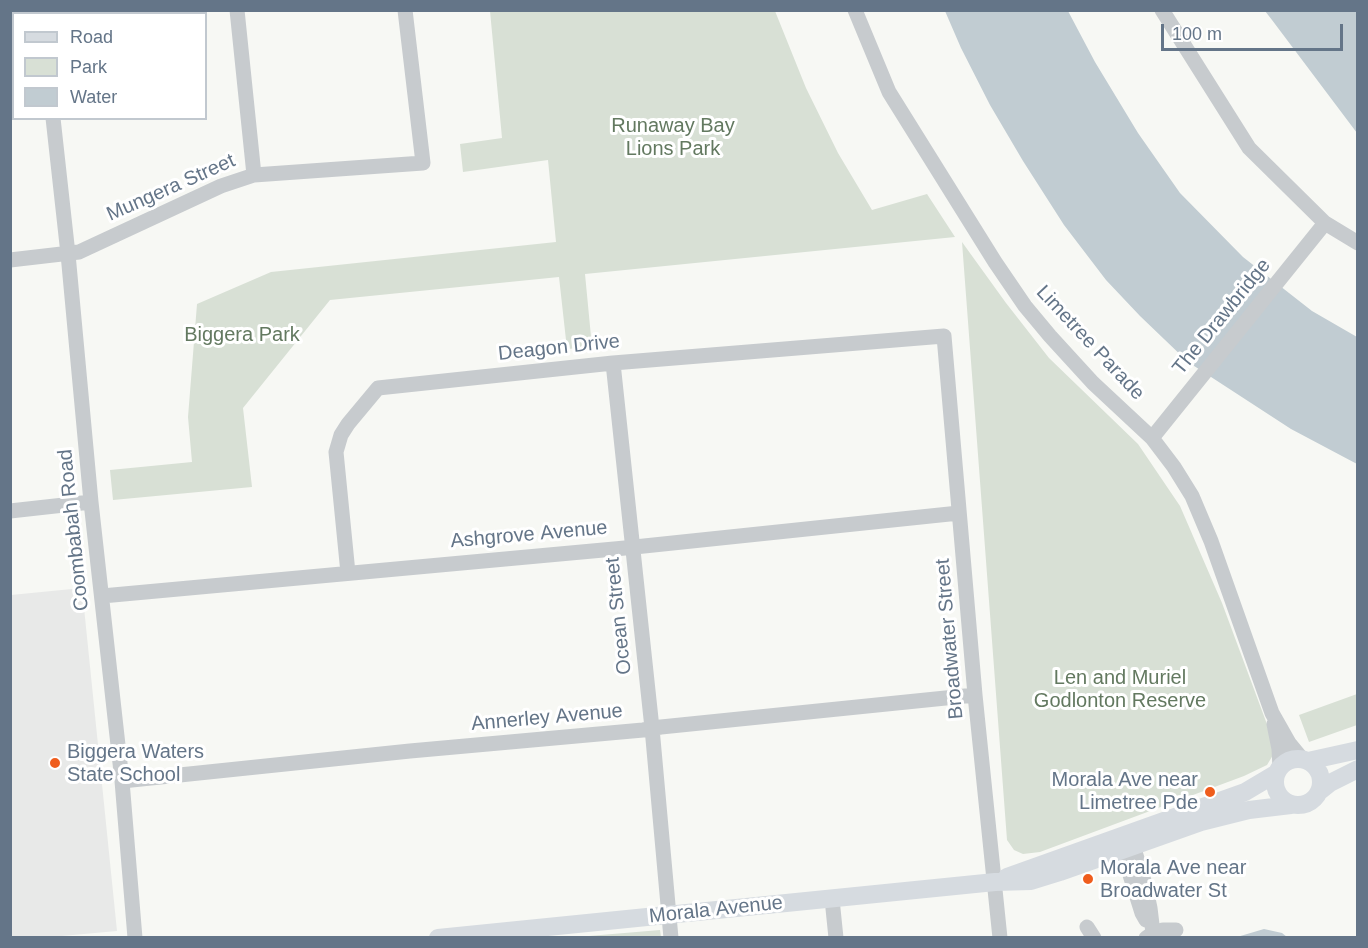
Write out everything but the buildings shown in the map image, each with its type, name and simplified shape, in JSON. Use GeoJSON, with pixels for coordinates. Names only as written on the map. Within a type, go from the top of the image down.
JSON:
{"type":"FeatureCollection","features":[{"type":"Feature","properties":{"kind":"main road"},"geometry":{"type":"LineString","coordinates":[[1358,750],[1305,760],[1290,760],[1278,770],[1275,786],[1280,797],[1291,805],[1301,805],[1311,802],[1330,783],[1358,769]]}},
{"type":"Feature","properties":{"kind":"main road"},"geometry":{"type":"LineString","coordinates":[[1305,760],[1318,771],[1321,777],[1320,791]]}},
{"type":"Feature","properties":{"kind":"main road","name":"Morala Avenue"},"geometry":{"type":"LineString","coordinates":[[438,938],[995,882],[1018,883],[1040,878],[1245,792],[1278,770]]}},
{"type":"Feature","properties":{"kind":"main road","name":"Morala Avenue"},"geometry":{"type":"LineString","coordinates":[[1125,842],[1221,817],[1291,805]]}},
{"type":"Feature","properties":{"kind":"street"},"geometry":{"type":"LineString","coordinates":[[237,10],[254,175]]}},
{"type":"Feature","properties":{"kind":"street","name":"Mungera Street"},"geometry":{"type":"LineString","coordinates":[[10,261],[79,252],[221,186],[254,175],[423,163],[405,10]]}},
{"type":"Feature","properties":{"kind":"street","name":"Limetree Parade"},"geometry":{"type":"LineString","coordinates":[[855,10],[889,92],[1025,306],[1093,383],[1152,438],[1192,496],[1211,542],[1272,712],[1289,743],[1305,760]]}},
{"type":"Feature","properties":{"kind":"street"},"geometry":{"type":"LineString","coordinates":[[1162,10],[1249,148],[1325,223],[1358,243]]}},
{"type":"Feature","properties":{"kind":"street","name":"Coombabah Road"},"geometry":{"type":"LineString","coordinates":[[53,120],[91,501],[122,781],[135,938]]}},
{"type":"Feature","properties":{"kind":"street","name":"The Drawbridge"},"geometry":{"type":"LineString","coordinates":[[1152,438],[1325,223]]}},
{"type":"Feature","properties":{"kind":"street","name":"Deagon Drive"},"geometry":{"type":"LineString","coordinates":[[348,573],[336,452],[341,435],[348,424],[378,388],[613,363],[944,336]]}},
{"type":"Feature","properties":{"kind":"street","name":"Broadwater Street"},"geometry":{"type":"LineString","coordinates":[[944,336],[975,695],[1000,938]]}},
{"type":"Feature","properties":{"kind":"street","name":"Ocean Street"},"geometry":{"type":"LineString","coordinates":[[613,363],[652,728],[671,938]]}},
{"type":"Feature","properties":{"kind":"street"},"geometry":{"type":"LineString","coordinates":[[10,511],[91,501]]}},
{"type":"Feature","properties":{"kind":"street","name":"Ashgrove Avenue"},"geometry":{"type":"LineString","coordinates":[[102,596],[633,547],[959,513]]}},
{"type":"Feature","properties":{"kind":"street","name":"Annerley Avenue"},"geometry":{"type":"LineString","coordinates":[[122,781],[975,695]]}},
{"type":"Feature","properties":{"kind":"street","name":"Limetree Parade"},"geometry":{"type":"LineString","coordinates":[[1272,712],[1279,749],[1278,770]]}},
{"type":"Feature","properties":{"kind":"street"},"geometry":{"type":"LineString","coordinates":[[1125,842],[1150,908],[1150,935],[1176,930]]}},
{"type":"Feature","properties":{"kind":"street"},"geometry":{"type":"LineString","coordinates":[[832,898],[836,938]]}},
{"type":"Feature","properties":{"kind":"shaded area","name":"Biggera Waters State School"},"geometry":{"type":"Polygon","coordinates":[[[82,588],[117,931],[51,937],[11,937],[11,595],[82,588]]]}},
{"type":"Feature","properties":{"kind":"green space","name":"Runaway Bay Lions Park"},"geometry":{"type":"Polygon","coordinates":[[[490,11],[775,11],[806,88],[838,153],[872,210],[927,194],[955,237],[585,274],[592,347],[567,349],[559,277],[330,300],[243,408],[252,487],[113,500],[110,470],[192,462],[188,417],[197,304],[271,272],[556,242],[548,160],[463,172],[460,144],[502,138],[490,11]]]}},
{"type":"Feature","properties":{"kind":"green space","name":"Len and Muriel Godlonton Reserve"},"geometry":{"type":"Polygon","coordinates":[[[962,242],[1049,358],[1138,444],[1180,506],[1222,603],[1271,735],[1273,755],[1267,765],[1244,776],[1040,852],[1023,854],[1014,850],[1007,840],[962,242]]]}},
{"type":"Feature","properties":{"kind":"green space"},"geometry":{"type":"Polygon","coordinates":[[[1357,694],[1357,725],[1309,742],[1299,715],[1357,694]]]}},
{"type":"Feature","properties":{"kind":"green space"},"geometry":{"type":"Polygon","coordinates":[[[660,930],[661,937],[577,937],[660,930]]]}},
{"type":"Feature","properties":{"kind":"water"},"geometry":{"type":"Polygon","coordinates":[[[945,11],[1068,11],[1095,62],[1138,133],[1180,193],[1243,257],[1312,311],[1357,337],[1357,464],[1291,429],[1188,362],[1106,280],[1064,225],[1023,161],[990,105],[945,11]]]}},
{"type":"Feature","properties":{"kind":"water"},"geometry":{"type":"Polygon","coordinates":[[[1265,11],[1357,11],[1357,133],[1272,20],[1265,11]]]}},
{"type":"Feature","properties":{"kind":"water"},"geometry":{"type":"Polygon","coordinates":[[[1264,929],[1282,933],[1287,937],[1237,937],[1264,929]]]}},
{"type":"Feature","properties":{"kind":"place","name":"Biggera Waters State School"},"geometry":{"type":"Point","coordinates":[55,763]}},
{"type":"Feature","properties":{"kind":"place","name":"Morala Ave near Limetree Pde"},"geometry":{"type":"Point","coordinates":[1210,792]}},
{"type":"Feature","properties":{"kind":"place","name":"Morala Ave near Broadwater St"},"geometry":{"type":"Point","coordinates":[1088,879]}},
{"type":"Feature","properties":{"kind":"park label","name":"Biggera Park"},"geometry":{"type":"Point","coordinates":[242,335]}}]}
